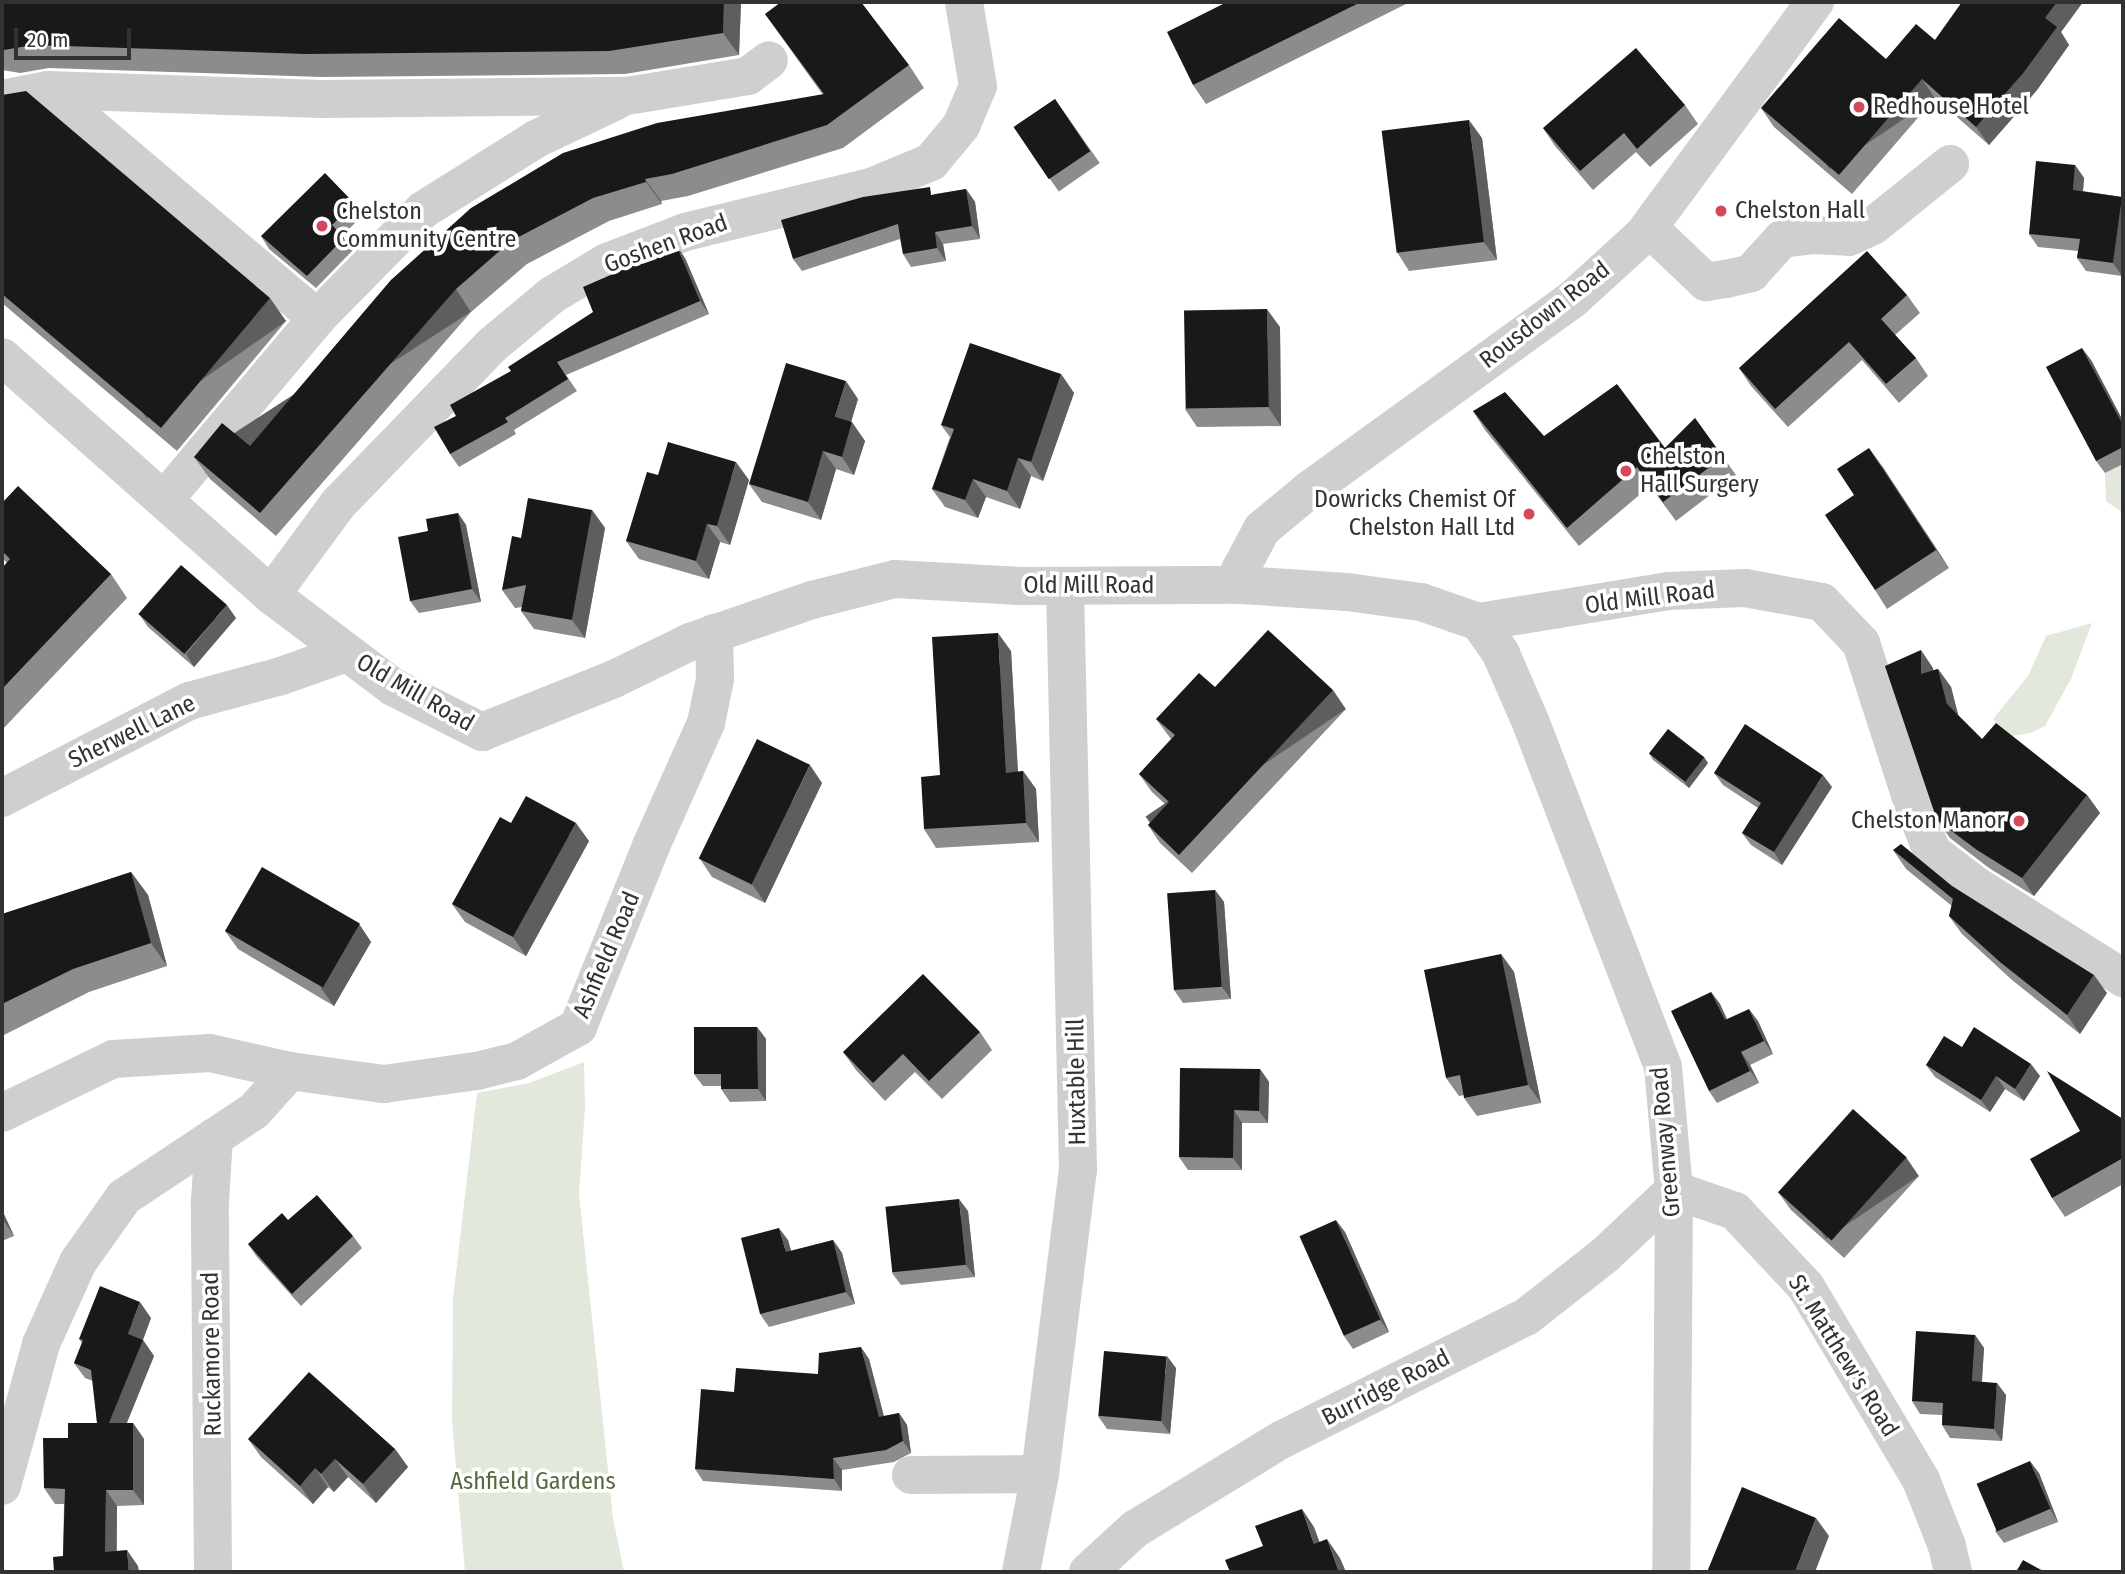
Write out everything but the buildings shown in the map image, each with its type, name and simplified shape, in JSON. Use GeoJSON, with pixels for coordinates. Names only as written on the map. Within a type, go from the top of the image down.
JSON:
{"type":"FeatureCollection","features":[{"type":"Feature","properties":{"kind":"street","name":"Goshen Road"},"geometry":{"type":"LineString","coordinates":[[271,595],[338,504],[492,345],[552,295],[607,262],[685,232],[871,187],[931,162],[961,126],[978,86],[964,2]]}},
{"type":"Feature","properties":{"kind":"street","name":"Rousdown Road"},"geometry":{"type":"LineString","coordinates":[[1242,584],[1240,569],[1262,529],[1310,490],[1574,298],[1648,228],[1815,2]]}},
{"type":"Feature","properties":{"kind":"street"},"geometry":{"type":"LineString","coordinates":[[2,99],[48,90],[322,99],[627,96],[748,76],[769,60]]}},
{"type":"Feature","properties":{"kind":"street"},"geometry":{"type":"LineString","coordinates":[[48,90],[317,318]]}},
{"type":"Feature","properties":{"kind":"street"},"geometry":{"type":"LineString","coordinates":[[164,500],[317,318],[423,210],[536,139],[627,96]]}},
{"type":"Feature","properties":{"kind":"street"},"geometry":{"type":"LineString","coordinates":[[1648,228],[1706,282],[1726,279],[1751,273],[1782,239],[1813,234],[1849,237],[1873,226],[1950,164]]}},
{"type":"Feature","properties":{"kind":"street","name":"Old Mill Road"},"geometry":{"type":"LineString","coordinates":[[7,373],[164,500],[271,595],[346,653],[393,687],[482,733],[614,679],[715,633],[812,600],[895,579],[1065,587],[1242,584],[1347,592],[1421,602],[1479,622],[1668,591],[1745,588],[1822,602],[1861,643],[1931,852],[1977,886],[2123,978]]}},
{"type":"Feature","properties":{"kind":"street","name":"Huxtable Hill"},"geometry":{"type":"LineString","coordinates":[[1021,1572],[1040,1474],[1079,1170],[1065,587]]}},
{"type":"Feature","properties":{"kind":"street","name":"Greenway Road"},"geometry":{"type":"LineString","coordinates":[[1479,622],[1501,654],[1531,723],[1663,1067],[1674,1191],[1671,1572]]}},
{"type":"Feature","properties":{"kind":"street","name":"Ashfield Road"},"geometry":{"type":"LineString","coordinates":[[2,1113],[113,1059],[210,1053],[290,1071],[384,1084],[477,1071],[517,1061],[578,1027],[651,846],[706,723],[715,679],[715,633]]}},
{"type":"Feature","properties":{"kind":"street","name":"Sherwell Lane"},"geometry":{"type":"LineString","coordinates":[[2,798],[189,701],[281,676],[346,653]]}},
{"type":"Feature","properties":{"kind":"street"},"geometry":{"type":"LineString","coordinates":[[2,1486],[41,1344],[78,1262],[124,1197],[254,1111],[290,1071]]}},
{"type":"Feature","properties":{"kind":"street","name":"Ruckamore Road"},"geometry":{"type":"LineString","coordinates":[[213,1572],[210,1201],[214,1136]]}},
{"type":"Feature","properties":{"kind":"street","name":"Burridge Road"},"geometry":{"type":"LineString","coordinates":[[1088,1572],[1135,1529],[1281,1440],[1526,1317],[1605,1255],[1674,1191]]}},
{"type":"Feature","properties":{"kind":"street","name":"St. Matthew's Road"},"geometry":{"type":"LineString","coordinates":[[1674,1191],[1735,1211],[1805,1287],[1921,1480],[1947,1545],[1953,1572]]}},
{"type":"Feature","properties":{"kind":"street"},"geometry":{"type":"LineString","coordinates":[[911,1475],[1040,1474]]}},
{"type":"Feature","properties":{"kind":"green space"},"geometry":{"type":"Polygon","coordinates":[[[2123,464],[2123,513],[2106,501],[2105,473],[2123,464]]]}},
{"type":"Feature","properties":{"kind":"green space"},"geometry":{"type":"Polygon","coordinates":[[[2092,623],[2071,679],[2045,726],[2031,733],[2012,736],[1996,723],[1993,719],[2028,676],[2046,636],[2092,623]]]}},
{"type":"Feature","properties":{"kind":"green space","name":"Ashfield Gardens"},"geometry":{"type":"Polygon","coordinates":[[[584,1062],[585,1107],[579,1194],[613,1518],[624,1572],[465,1572],[452,1421],[453,1299],[477,1093],[529,1083],[584,1062]]]}},
{"type":"Feature","properties":{"kind":"place","name":"Redhouse Hotel"},"geometry":{"type":"Point","coordinates":[1859,107]}},
{"type":"Feature","properties":{"kind":"place","name":"Chelston Hall"},"geometry":{"type":"Point","coordinates":[1721,211]}},
{"type":"Feature","properties":{"kind":"place","name":"Chelston Community Centre"},"geometry":{"type":"Point","coordinates":[322,226]}},
{"type":"Feature","properties":{"kind":"place","name":"Chelston Hall Surgery"},"geometry":{"type":"Point","coordinates":[1626,471]}},
{"type":"Feature","properties":{"kind":"place","name":"Dowricks Chemist Of Chelston Hall Ltd"},"geometry":{"type":"Point","coordinates":[1529,514]}},
{"type":"Feature","properties":{"kind":"place","name":"Chelston Manor"},"geometry":{"type":"Point","coordinates":[2019,821]}}]}
